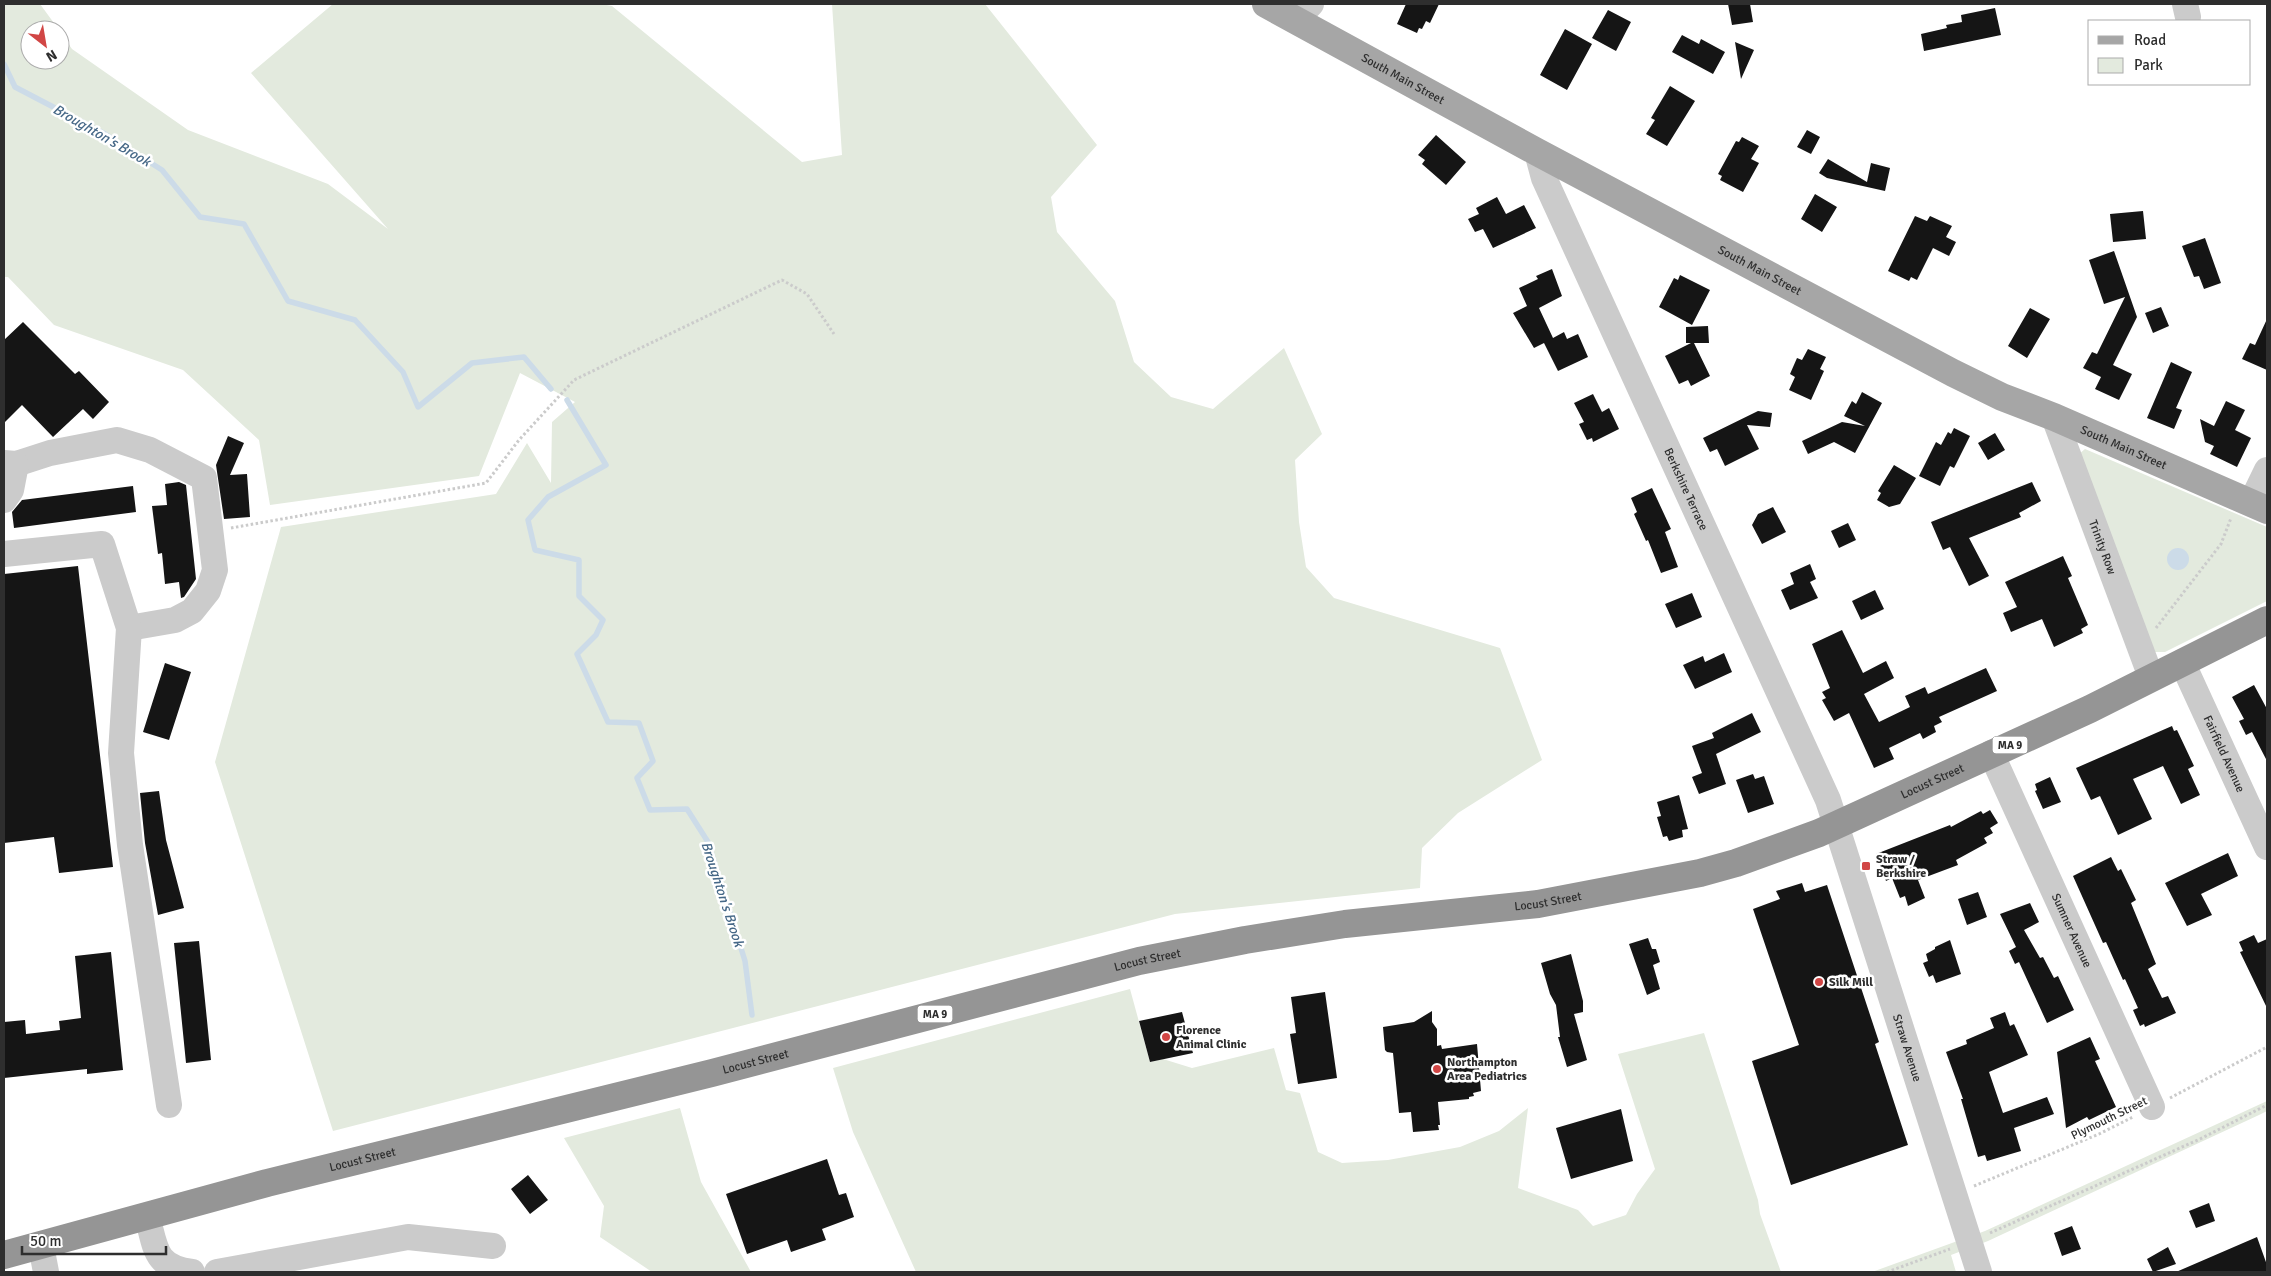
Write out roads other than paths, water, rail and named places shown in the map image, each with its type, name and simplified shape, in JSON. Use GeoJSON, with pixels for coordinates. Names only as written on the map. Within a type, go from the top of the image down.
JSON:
{"type":"FeatureCollection","features":[{"type":"Feature","properties":{"kind":"highway","name":"Locust Street"},"geometry":{"type":"LineString","coordinates":[[4,1256],[267,1183],[712,1073],[1121,966],[1223,944],[1305,930],[1408,917],[1500,909],[1662,880],[1736,863],[1837,825],[2090,709],[2267,620]]}},
{"type":"Feature","properties":{"kind":"main road","name":"South Main Street"},"geometry":{"type":"LineString","coordinates":[[1266,4],[1304,11],[1537,152],[1953,373],[2002,397],[2054,417],[2250,509]]}},
{"type":"Feature","properties":{"kind":"street","name":"Berkshire Terrace"},"geometry":{"type":"LineString","coordinates":[[1537,152],[1544,178],[1798,730],[1837,825]]}},
{"type":"Feature","properties":{"kind":"street","name":"Trinity Row"},"geometry":{"type":"LineString","coordinates":[[2054,417],[2151,677]]}},
{"type":"Feature","properties":{"kind":"street"},"geometry":{"type":"LineString","coordinates":[[4,500],[11,490],[10,463],[117,440],[150,450],[204,478],[215,570],[208,591],[192,611],[175,620],[129,628]]}},
{"type":"Feature","properties":{"kind":"street"},"geometry":{"type":"LineString","coordinates":[[2250,509],[2267,470]]}},
{"type":"Feature","properties":{"kind":"street"},"geometry":{"type":"LineString","coordinates":[[4,554],[102,544],[129,628],[121,753],[130,845],[169,1105]]}},
{"type":"Feature","properties":{"kind":"street","name":"Fairfield Avenue"},"geometry":{"type":"LineString","coordinates":[[2182,662],[2267,847]]}},
{"type":"Feature","properties":{"kind":"street","name":"Sumner Avenue"},"geometry":{"type":"LineString","coordinates":[[1991,753],[2152,1107]]}},
{"type":"Feature","properties":{"kind":"street","name":"Straw Avenue"},"geometry":{"type":"LineString","coordinates":[[1837,825],[1979,1272]]}},
{"type":"Feature","properties":{"kind":"street"},"geometry":{"type":"LineString","coordinates":[[147,1216],[161,1259],[174,1270],[192,1272]]}},
{"type":"Feature","properties":{"kind":"street"},"geometry":{"type":"LineString","coordinates":[[217,1272],[315,1263],[408,1237],[493,1246]]}},
{"type":"Feature","properties":{"kind":"street"},"geometry":{"type":"LineString","coordinates":[[41,1246],[46,1272]]}},
{"type":"Feature","properties":{"kind":"water"},"geometry":{"type":"Polygon","coordinates":[[[2178,548],[2186,551],[2189,559],[2186,567],[2178,570],[2170,567],[2167,559],[2170,551],[2178,548]]]}},
{"type":"Feature","properties":{"kind":"waterway","name":"Broughton's Brook"},"geometry":{"type":"LineString","coordinates":[[4,64],[15,87],[105,134],[162,170],[200,217],[244,224],[288,301],[355,320],[403,372],[418,407],[472,363],[524,357],[551,389]]}},
{"type":"Feature","properties":{"kind":"waterway","name":"Broughton's Brook"},"geometry":{"type":"LineString","coordinates":[[567,400],[606,465],[548,497],[528,520],[535,550],[579,560],[579,596],[603,620],[596,635],[577,654],[608,722],[639,723],[653,761],[637,778],[650,810],[687,809],[708,842],[745,961],[752,1015]]}},
{"type":"Feature","properties":{"kind":"place","name":"Straw / Berkshire"},"geometry":{"type":"Point","coordinates":[1866,866]}},
{"type":"Feature","properties":{"kind":"place","name":"Silk Mill"},"geometry":{"type":"Point","coordinates":[1819,982]}},
{"type":"Feature","properties":{"kind":"place","name":"Florence Animal Clinic"},"geometry":{"type":"Point","coordinates":[1166,1037]}},
{"type":"Feature","properties":{"kind":"place","name":"Northampton Area Pediatrics"},"geometry":{"type":"Point","coordinates":[1437,1069]}}]}
